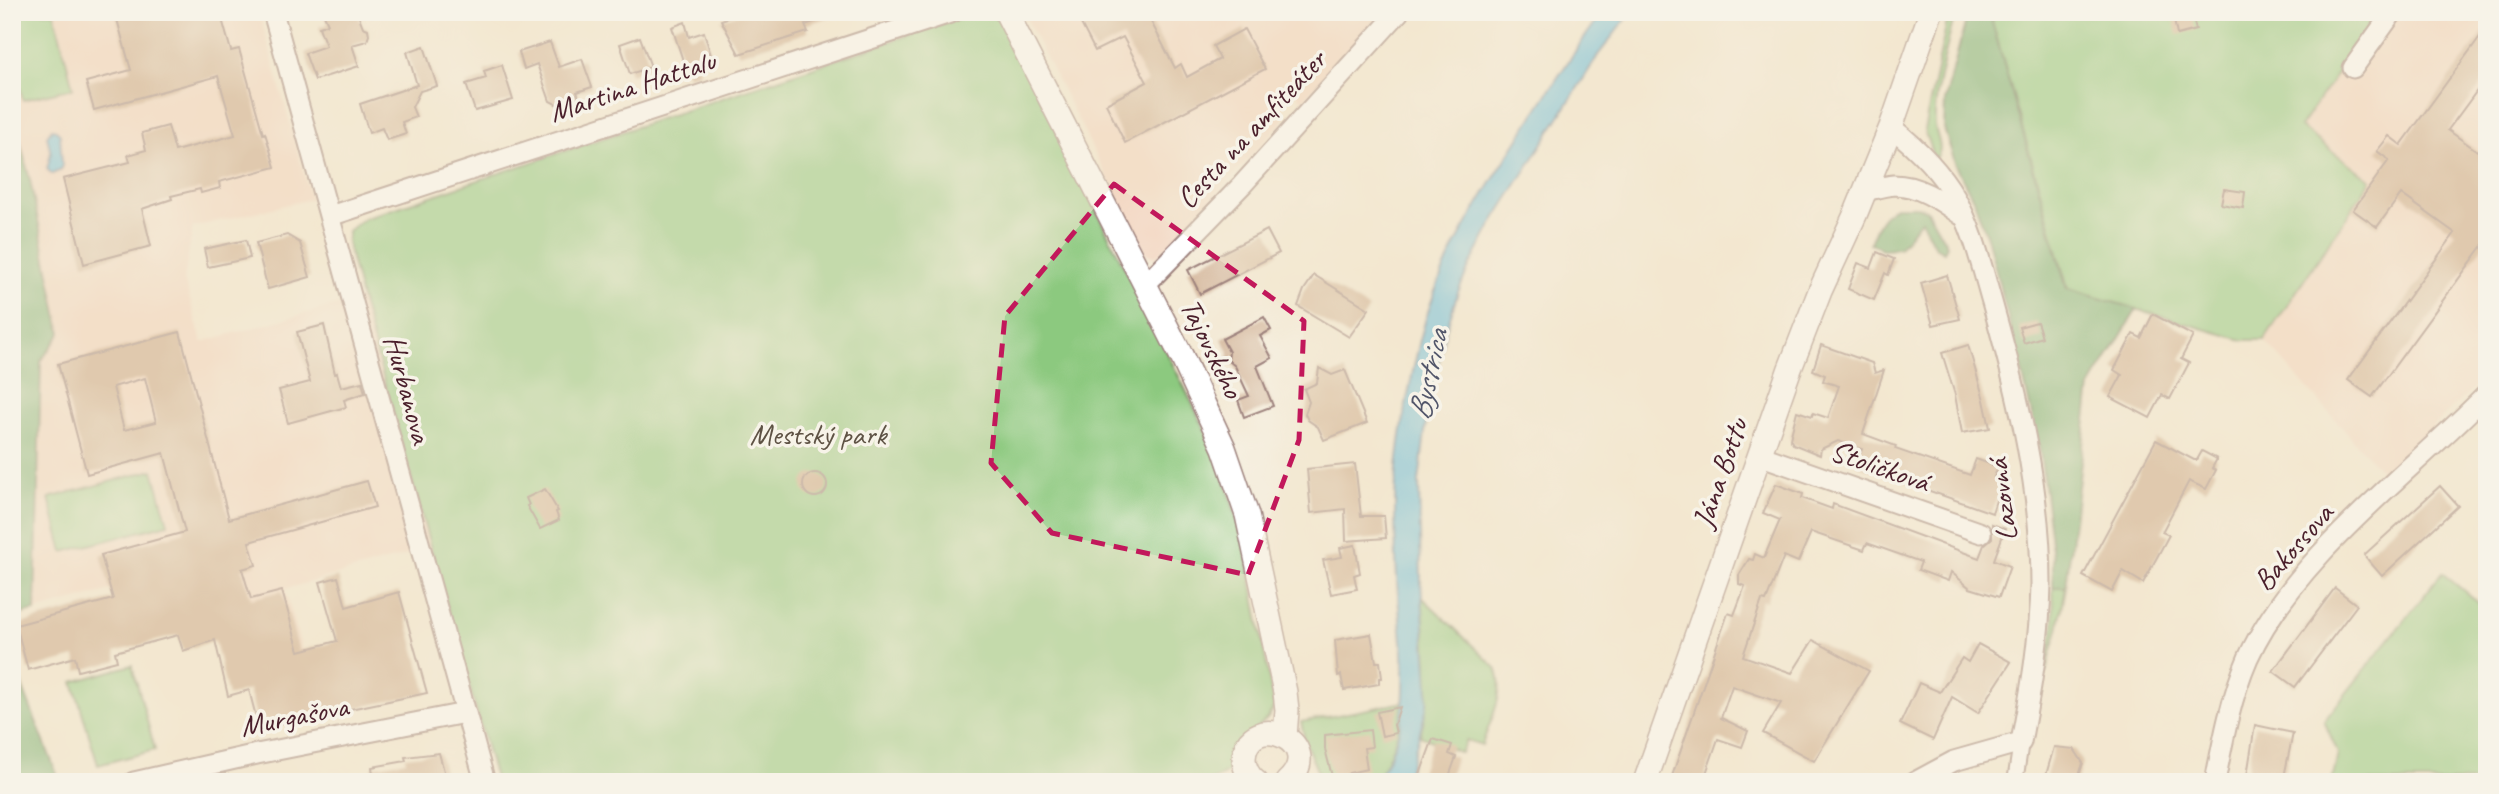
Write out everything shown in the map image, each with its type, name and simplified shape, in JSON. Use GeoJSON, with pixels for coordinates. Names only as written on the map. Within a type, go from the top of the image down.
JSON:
{"type":"FeatureCollection","features":[{"type":"Feature","properties":{"kind":"street","name":"Hurbanova"},"geometry":{"type":"LineString","coordinates":[[273,12],[485,782]]}},
{"type":"Feature","properties":{"kind":"street","name":"Martina Hattalu"},"geometry":{"type":"LineString","coordinates":[[330,216],[953,12]]}},
{"type":"Feature","properties":{"kind":"street","name":"Tajovského"},"geometry":{"type":"LineString","coordinates":[[1006,12],[1146,284],[1202,399],[1236,479],[1256,554],[1285,692],[1285,736]]}},
{"type":"Feature","properties":{"kind":"street","name":"Cesta na amfiteáter"},"geometry":{"type":"LineString","coordinates":[[1146,284],[1242,185],[1399,12]]}},
{"type":"Feature","properties":{"kind":"street"},"geometry":{"type":"LineString","coordinates":[[1866,191],[1931,12]]}},
{"type":"Feature","properties":{"kind":"street"},"geometry":{"type":"LineString","coordinates":[[2353,68],[2393,12]]}},
{"type":"Feature","properties":{"kind":"street","name":"Lazovná"},"geometry":{"type":"LineString","coordinates":[[1891,127],[1917,148],[1933,167],[1954,196],[1965,218],[2008,360],[2029,450],[2040,552],[2039,620],[2015,782]]}},
{"type":"Feature","properties":{"kind":"street"},"geometry":{"type":"LineString","coordinates":[[1866,191],[1895,185],[1922,191],[1965,218]]}},
{"type":"Feature","properties":{"kind":"street","name":"Jána Bottu"},"geometry":{"type":"LineString","coordinates":[[1645,782],[1759,455],[1820,291],[1866,191]]}},
{"type":"Feature","properties":{"kind":"street","name":"Bakossova"},"geometry":{"type":"LineString","coordinates":[[2214,782],[2236,690],[2249,656],[2264,629],[2306,573],[2360,515],[2487,394]]}},
{"type":"Feature","properties":{"kind":"street","name":"Stoličková"},"geometry":{"type":"LineString","coordinates":[[1759,455],[1981,533]]}},
{"type":"Feature","properties":{"kind":"street","name":"Murgašova"},"geometry":{"type":"LineString","coordinates":[[134,782],[209,773],[466,713]]}},
{"type":"Feature","properties":{"kind":"street"},"geometry":{"type":"LineString","coordinates":[[1251,781],[1244,763],[1248,746],[1260,735],[1268,733],[1285,736],[1295,747],[1299,762],[1294,780]]}},
{"type":"Feature","properties":{"kind":"street"},"geometry":{"type":"LineString","coordinates":[[1915,782],[1954,761],[2021,742]]}},
{"type":"Feature","properties":{"kind":"highlighted area"},"geometry":{"type":"Polygon","coordinates":[[[1114,184],[1304,321],[1299,440],[1248,575],[1052,533],[991,463],[1005,316],[1114,184]]]}},
{"type":"Feature","properties":{"kind":"shaded area"},"geometry":{"type":"Polygon","coordinates":[[[12,12],[259,12],[311,199],[193,227],[184,279],[202,342],[361,298],[432,548],[285,589],[308,672],[225,679],[193,567],[35,611],[41,361],[61,333],[30,180],[12,110],[12,12]]]}},
{"type":"Feature","properties":{"kind":"shaded area"},"geometry":{"type":"Polygon","coordinates":[[[1023,12],[1384,12],[1302,101],[1296,91],[1282,106],[1285,119],[1174,240],[1155,257],[1146,253],[1023,12]]]}},
{"type":"Feature","properties":{"kind":"shaded area"},"geometry":{"type":"Polygon","coordinates":[[[2380,12],[2487,12],[2487,375],[2382,472],[2264,340],[2371,180],[2300,127],[2380,12]]]}},
{"type":"Feature","properties":{"kind":"green space"},"geometry":{"type":"Polygon","coordinates":[[[12,12],[54,12],[73,88],[23,100],[12,55],[12,12]]]}},
{"type":"Feature","properties":{"kind":"green space","name":"Mestský park"},"geometry":{"type":"Polygon","coordinates":[[[977,12],[991,12],[1001,19],[1208,435],[1228,488],[1246,551],[1274,706],[1269,716],[1253,732],[1233,766],[1209,782],[496,782],[361,298],[347,243],[348,231],[363,219],[977,12]]]}},
{"type":"Feature","properties":{"kind":"green space"},"geometry":{"type":"Polygon","coordinates":[[[1949,12],[1955,12],[1936,98],[1935,125],[1940,148],[1934,159],[1924,130],[1949,12]]]}},
{"type":"Feature","properties":{"kind":"green space"},"geometry":{"type":"Polygon","coordinates":[[[1968,12],[1993,12],[1991,18],[2067,289],[2137,309],[2090,387],[2066,587],[2053,587],[2053,558],[2040,452],[1988,240],[1975,203],[1955,163],[1944,129],[1945,100],[1968,12]]]}},
{"type":"Feature","properties":{"kind":"green space"},"geometry":{"type":"Polygon","coordinates":[[[1993,12],[2380,12],[2300,127],[2371,180],[2264,340],[2242,340],[2068,289],[1991,18],[1993,12]]]}},
{"type":"Feature","properties":{"kind":"green space"},"geometry":{"type":"Polygon","coordinates":[[[12,110],[30,180],[61,333],[41,361],[35,611],[12,616],[12,110]]]}},
{"type":"Feature","properties":{"kind":"green space"},"geometry":{"type":"Polygon","coordinates":[[[1896,206],[1917,206],[1927,210],[1947,245],[1944,252],[1935,247],[1921,220],[1899,248],[1882,249],[1870,243],[1886,213],[1896,206]]]}},
{"type":"Feature","properties":{"kind":"green space"},"geometry":{"type":"Polygon","coordinates":[[[153,470],[168,524],[63,552],[49,498],[153,470]]]}},
{"type":"Feature","properties":{"kind":"green space"},"geometry":{"type":"Polygon","coordinates":[[[2442,573],[2487,610],[2487,782],[2332,782],[2338,753],[2324,721],[2442,573]]]}},
{"type":"Feature","properties":{"kind":"green space"},"geometry":{"type":"Polygon","coordinates":[[[2053,587],[2066,587],[2044,678],[2054,625],[2053,587]]]}},
{"type":"Feature","properties":{"kind":"green space"},"geometry":{"type":"Polygon","coordinates":[[[1422,597],[1496,668],[1499,677],[1499,697],[1482,745],[1466,740],[1461,753],[1420,736],[1427,684],[1422,597]]]}},
{"type":"Feature","properties":{"kind":"green space"},"geometry":{"type":"Polygon","coordinates":[[[12,650],[21,683],[60,782],[12,782],[12,650]]]}},
{"type":"Feature","properties":{"kind":"green space"},"geometry":{"type":"Polygon","coordinates":[[[132,665],[155,750],[98,765],[73,682],[132,665]]]}},
{"type":"Feature","properties":{"kind":"green space"},"geometry":{"type":"Polygon","coordinates":[[[1405,702],[1394,744],[1373,782],[1322,782],[1305,742],[1301,722],[1405,702]]]}},
{"type":"Feature","properties":{"kind":"water","name":"Bystrica"},"geometry":{"type":"Polygon","coordinates":[[[1603,12],[1631,12],[1599,54],[1493,222],[1458,292],[1446,330],[1427,415],[1419,482],[1427,706],[1404,781],[1373,782],[1386,763],[1395,742],[1404,699],[1396,555],[1396,482],[1407,400],[1427,313],[1446,263],[1470,218],[1556,80],[1603,12]]]}},
{"type":"Feature","properties":{"kind":"water"},"geometry":{"type":"Polygon","coordinates":[[[52,129],[60,135],[62,165],[61,170],[52,174],[47,169],[51,153],[47,136],[52,129]]]}},
{"type":"Feature","properties":{"kind":"building"},"geometry":{"type":"Polygon","coordinates":[[[115,12],[220,12],[231,51],[239,49],[275,167],[219,182],[220,188],[201,193],[200,189],[171,196],[172,199],[142,209],[151,246],[84,264],[63,179],[130,162],[128,155],[146,150],[142,133],[168,126],[175,151],[235,135],[218,76],[94,110],[86,82],[131,70],[115,12]]]}},
{"type":"Feature","properties":{"kind":"building"},"geometry":{"type":"Polygon","coordinates":[[[323,12],[357,12],[369,35],[367,41],[352,45],[359,66],[315,80],[305,53],[326,46],[319,27],[328,24],[323,12]]]}},
{"type":"Feature","properties":{"kind":"building"},"geometry":{"type":"Polygon","coordinates":[[[745,12],[837,14],[805,25],[808,32],[739,54],[721,20],[745,12]]]}},
{"type":"Feature","properties":{"kind":"building"},"geometry":{"type":"Polygon","coordinates":[[[1075,12],[1146,12],[1175,68],[1181,64],[1187,77],[1220,59],[1213,46],[1244,29],[1265,69],[1125,143],[1106,104],[1147,82],[1123,37],[1095,51],[1075,12]]]}},
{"type":"Feature","properties":{"kind":"building"},"geometry":{"type":"Polygon","coordinates":[[[2192,15],[2196,30],[2177,35],[2174,20],[2192,15]]]}},
{"type":"Feature","properties":{"kind":"building"},"geometry":{"type":"Polygon","coordinates":[[[685,22],[689,37],[704,32],[713,62],[699,67],[700,72],[688,76],[672,27],[685,22]]]}},
{"type":"Feature","properties":{"kind":"building"},"geometry":{"type":"Polygon","coordinates":[[[2487,27],[2487,77],[2448,130],[2487,158],[2487,240],[2372,397],[2348,380],[2455,233],[2401,194],[2377,227],[2353,210],[2389,160],[2377,151],[2389,136],[2401,145],[2487,27]]]}},
{"type":"Feature","properties":{"kind":"building"},"geometry":{"type":"Polygon","coordinates":[[[640,37],[651,67],[630,74],[620,44],[640,37]]]}},
{"type":"Feature","properties":{"kind":"building"},"geometry":{"type":"Polygon","coordinates":[[[550,42],[559,67],[582,59],[592,87],[577,92],[579,98],[558,105],[550,101],[537,64],[524,69],[519,52],[550,42]]]}},
{"type":"Feature","properties":{"kind":"building"},"geometry":{"type":"Polygon","coordinates":[[[424,46],[437,86],[420,91],[412,107],[416,117],[402,122],[406,134],[387,140],[382,128],[369,133],[360,104],[417,85],[407,52],[424,46]]]}},
{"type":"Feature","properties":{"kind":"building"},"geometry":{"type":"Polygon","coordinates":[[[502,65],[513,100],[475,111],[466,84],[486,78],[484,71],[502,65]]]}},
{"type":"Feature","properties":{"kind":"building"},"geometry":{"type":"Polygon","coordinates":[[[2224,189],[2245,192],[2243,208],[2221,204],[2224,189]]]}},
{"type":"Feature","properties":{"kind":"building"},"geometry":{"type":"Polygon","coordinates":[[[1267,230],[1279,253],[1200,294],[1188,270],[1267,230]]]}},
{"type":"Feature","properties":{"kind":"building"},"geometry":{"type":"Polygon","coordinates":[[[287,235],[300,243],[310,277],[268,289],[256,243],[287,235]]]}},
{"type":"Feature","properties":{"kind":"building"},"geometry":{"type":"Polygon","coordinates":[[[246,240],[250,258],[208,267],[204,249],[246,240]]]}},
{"type":"Feature","properties":{"kind":"building"},"geometry":{"type":"Polygon","coordinates":[[[1877,252],[1894,259],[1874,300],[1848,289],[1858,263],[1871,268],[1877,252]]]}},
{"type":"Feature","properties":{"kind":"building"},"geometry":{"type":"Polygon","coordinates":[[[1314,275],[1369,309],[1349,337],[1298,306],[1314,275]]]}},
{"type":"Feature","properties":{"kind":"building"},"geometry":{"type":"Polygon","coordinates":[[[1947,275],[1960,319],[1933,325],[1921,283],[1947,275]]]}},
{"type":"Feature","properties":{"kind":"building"},"geometry":{"type":"Polygon","coordinates":[[[2153,314],[2193,336],[2181,359],[2189,363],[2170,399],[2162,395],[2150,418],[2110,397],[2122,375],[2114,370],[2133,334],[2141,338],[2153,314]]]}},
{"type":"Feature","properties":{"kind":"building"},"geometry":{"type":"Polygon","coordinates":[[[1264,317],[1271,330],[1260,336],[1272,358],[1257,366],[1273,406],[1244,417],[1238,400],[1249,396],[1235,366],[1228,360],[1229,352],[1222,339],[1264,317]]]}},
{"type":"Feature","properties":{"kind":"building"},"geometry":{"type":"Polygon","coordinates":[[[2037,322],[2042,337],[2024,343],[2019,327],[2037,322]]]}},
{"type":"Feature","properties":{"kind":"building"},"geometry":{"type":"Polygon","coordinates":[[[324,325],[335,374],[337,373],[341,387],[362,382],[365,393],[344,400],[346,407],[288,423],[279,390],[310,382],[297,332],[324,325]]]}},
{"type":"Feature","properties":{"kind":"building"},"geometry":{"type":"Polygon","coordinates":[[[180,332],[229,519],[367,481],[375,507],[249,542],[256,565],[242,569],[251,599],[282,591],[299,651],[337,641],[320,582],[338,577],[346,607],[399,592],[427,693],[259,728],[249,690],[228,696],[215,640],[183,651],[178,635],[115,652],[117,661],[78,671],[75,657],[28,670],[16,625],[113,599],[101,555],[185,532],[164,453],[87,474],[58,364],[180,332]],[[145,378],[113,387],[124,430],[156,422],[145,378]]]}},
{"type":"Feature","properties":{"kind":"building"},"geometry":{"type":"Polygon","coordinates":[[[1821,345],[1872,363],[1875,373],[1884,370],[1863,434],[1896,446],[1895,449],[1970,475],[1976,459],[1998,467],[1994,477],[2001,479],[2000,488],[1992,513],[1856,465],[1862,449],[1838,441],[1821,449],[1820,455],[1793,444],[1790,439],[1797,411],[1828,418],[1839,386],[1823,381],[1825,375],[1813,370],[1821,345]]]}},
{"type":"Feature","properties":{"kind":"building"},"geometry":{"type":"Polygon","coordinates":[[[1968,345],[1990,428],[1962,433],[1955,395],[1942,353],[1968,345]]]}},
{"type":"Feature","properties":{"kind":"building"},"geometry":{"type":"Polygon","coordinates":[[[1319,368],[1332,375],[1345,370],[1367,423],[1324,440],[1318,427],[1308,420],[1305,414],[1309,402],[1304,389],[1317,383],[1319,368]]]}},
{"type":"Feature","properties":{"kind":"building"},"geometry":{"type":"Polygon","coordinates":[[[2156,440],[2194,460],[2197,460],[2202,451],[2217,459],[2212,468],[2216,470],[2206,489],[2189,481],[2162,532],[2169,535],[2143,583],[2123,571],[2112,592],[2083,576],[2156,440]]]}},
{"type":"Feature","properties":{"kind":"building"},"geometry":{"type":"Polygon","coordinates":[[[1355,464],[1361,516],[1384,516],[1386,538],[1346,541],[1345,509],[1311,513],[1307,469],[1355,464]]]}},
{"type":"Feature","properties":{"kind":"building"},"geometry":{"type":"Polygon","coordinates":[[[815,473],[824,476],[827,485],[824,494],[815,497],[806,494],[803,485],[806,476],[815,473]]]}},
{"type":"Feature","properties":{"kind":"building"},"geometry":{"type":"Polygon","coordinates":[[[1776,484],[1803,494],[1802,498],[1832,509],[1833,504],[1979,558],[1984,545],[1992,538],[1992,524],[2005,529],[1994,560],[2010,566],[1999,597],[1970,588],[1951,572],[1948,581],[1918,570],[1921,562],[1867,543],[1864,550],[1811,532],[1798,562],[1784,556],[1766,601],[1762,600],[1743,656],[1792,673],[1813,640],[1869,671],[1814,761],[1763,733],[1781,703],[1732,686],[1721,718],[1748,731],[1742,747],[1718,739],[1703,782],[1670,782],[1728,613],[1734,615],[1745,586],[1739,584],[1739,575],[1755,554],[1764,558],[1780,520],[1763,513],[1776,484]]]}},
{"type":"Feature","properties":{"kind":"building"},"geometry":{"type":"Polygon","coordinates":[[[2440,486],[2458,506],[2382,576],[2364,555],[2440,486]]]}},
{"type":"Feature","properties":{"kind":"building"},"geometry":{"type":"Polygon","coordinates":[[[545,489],[558,511],[559,520],[540,529],[527,506],[529,505],[526,498],[545,489]]]}},
{"type":"Feature","properties":{"kind":"building"},"geometry":{"type":"Polygon","coordinates":[[[1355,545],[1360,573],[1354,575],[1357,589],[1331,594],[1323,560],[1342,557],[1340,548],[1355,545]]]}},
{"type":"Feature","properties":{"kind":"building"},"geometry":{"type":"Polygon","coordinates":[[[2335,588],[2357,605],[2295,687],[2273,671],[2335,588]]]}},
{"type":"Feature","properties":{"kind":"building"},"geometry":{"type":"Polygon","coordinates":[[[1371,634],[1382,678],[1379,678],[1379,684],[1344,690],[1341,675],[1338,676],[1335,640],[1371,634]]]}},
{"type":"Feature","properties":{"kind":"building"},"geometry":{"type":"Polygon","coordinates":[[[1978,644],[2011,662],[1978,713],[1952,697],[1933,740],[1900,724],[1919,683],[1940,692],[1962,658],[1968,662],[1978,644]]]}},
{"type":"Feature","properties":{"kind":"building"},"geometry":{"type":"Polygon","coordinates":[[[1400,707],[1394,725],[1396,733],[1382,736],[1377,712],[1400,707]]]}},
{"type":"Feature","properties":{"kind":"building"},"geometry":{"type":"Polygon","coordinates":[[[2255,725],[2293,733],[2283,782],[2246,782],[2255,725]]]}},
{"type":"Feature","properties":{"kind":"building"},"geometry":{"type":"Polygon","coordinates":[[[1370,730],[1372,747],[1364,748],[1367,769],[1349,773],[1341,780],[1332,776],[1325,749],[1325,735],[1370,730]]]}},
{"type":"Feature","properties":{"kind":"building"},"geometry":{"type":"Polygon","coordinates":[[[1433,739],[1452,745],[1449,754],[1456,757],[1447,782],[1431,782],[1419,777],[1433,739]]]}},
{"type":"Feature","properties":{"kind":"building"},"geometry":{"type":"Polygon","coordinates":[[[2054,747],[2074,749],[2083,763],[2077,782],[2044,782],[2054,747]]]}},
{"type":"Feature","properties":{"kind":"building"},"geometry":{"type":"Polygon","coordinates":[[[439,753],[447,782],[374,782],[372,767],[406,761],[405,757],[439,753]]]}}]}
